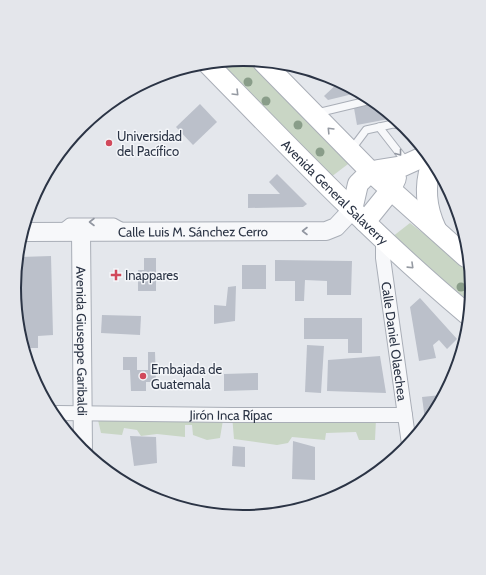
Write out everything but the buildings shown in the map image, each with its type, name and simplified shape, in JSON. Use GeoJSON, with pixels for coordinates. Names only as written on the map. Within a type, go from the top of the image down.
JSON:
{"type":"FeatureCollection","features":[{"type":"Feature","properties":{"kind":"main road"},"geometry":{"type":"LineString","coordinates":[[268,67],[390,191],[462,254]]}},
{"type":"Feature","properties":{"kind":"main road","name":"Avenida General Salaverry"},"geometry":{"type":"LineString","coordinates":[[212,68],[358,216],[418,273],[464,311]]}},
{"type":"Feature","properties":{"kind":"main road"},"geometry":{"type":"LineString","coordinates":[[358,216],[358,184],[371,172],[416,159]]}},
{"type":"Feature","properties":{"kind":"main road"},"geometry":{"type":"LineString","coordinates":[[358,216],[390,191],[416,159]]}},
{"type":"Feature","properties":{"kind":"main road"},"geometry":{"type":"LineString","coordinates":[[416,159],[427,179],[426,197],[430,214],[437,231]]}},
{"type":"Feature","properties":{"kind":"street","name":"Calle Luis M. Sánchez Cerro"},"geometry":{"type":"LineString","coordinates":[[28,232],[326,231],[358,216]]}},
{"type":"Feature","properties":{"kind":"street","name":"Avenida Giuseppe Garibaldi"},"geometry":{"type":"LineString","coordinates":[[81,232],[83,441]]}},
{"type":"Feature","properties":{"kind":"street","name":"Calle Daniel Olaechea"},"geometry":{"type":"LineString","coordinates":[[383,239],[383,258],[408,436]]}},
{"type":"Feature","properties":{"kind":"street","name":"Jirón Inca Rípac"},"geometry":{"type":"LineString","coordinates":[[59,413],[82,412],[232,416],[405,414]]}},
{"type":"Feature","properties":{"kind":"lane"},"geometry":{"type":"LineString","coordinates":[[314,114],[354,106],[364,102]]}},
{"type":"Feature","properties":{"kind":"lane"},"geometry":{"type":"LineString","coordinates":[[350,151],[365,127],[379,127],[390,122]]}},
{"type":"Feature","properties":{"kind":"lane"},"geometry":{"type":"LineString","coordinates":[[379,127],[416,159]]}},
{"type":"Feature","properties":{"kind":"lane"},"geometry":{"type":"LineString","coordinates":[[58,232],[62,226],[69,222],[114,222],[121,224],[127,232]]}},
{"type":"Feature","properties":{"kind":"green space"},"geometry":{"type":"Polygon","coordinates":[[[257,66],[352,161],[331,177],[220,67],[257,66]]]}},
{"type":"Feature","properties":{"kind":"green space"},"geometry":{"type":"Polygon","coordinates":[[[410,223],[464,265],[465,298],[405,250],[392,237],[410,223]]]}},
{"type":"Feature","properties":{"kind":"green space"},"geometry":{"type":"Polygon","coordinates":[[[232,415],[376,419],[375,440],[359,440],[356,432],[326,433],[325,440],[292,437],[288,443],[277,445],[234,439],[232,415]]]}},
{"type":"Feature","properties":{"kind":"green space"},"geometry":{"type":"Polygon","coordinates":[[[98,420],[223,420],[220,438],[207,440],[193,435],[192,425],[185,425],[185,437],[157,434],[141,436],[137,430],[124,428],[122,435],[101,433],[98,420]]]}},
{"type":"Feature","properties":{"kind":"place","name":"Universidad del Pacífico"},"geometry":{"type":"Point","coordinates":[109,143]}},
{"type":"Feature","properties":{"kind":"place","name":"Inappares"},"geometry":{"type":"Point","coordinates":[116,275]}},
{"type":"Feature","properties":{"kind":"place","name":"Embajada de Guatemala"},"geometry":{"type":"Point","coordinates":[143,376]}}]}
